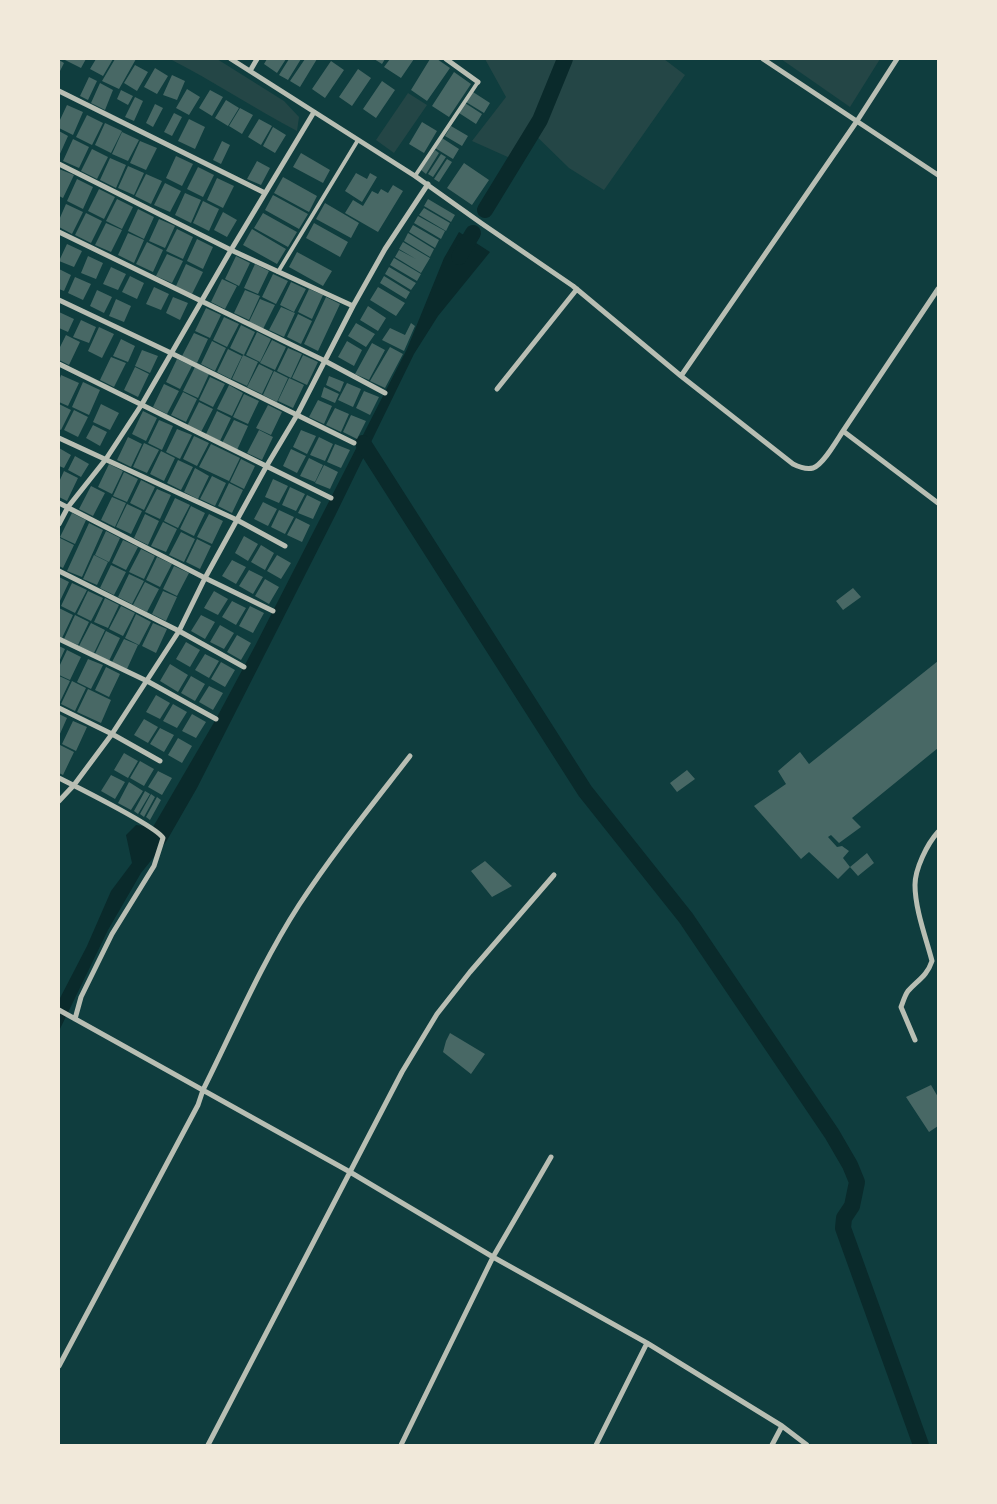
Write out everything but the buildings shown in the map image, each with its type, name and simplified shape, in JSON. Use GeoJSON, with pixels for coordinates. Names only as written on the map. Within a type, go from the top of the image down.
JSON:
{"type":"FeatureCollection","features":[{"type":"Feature","properties":{"kind":"street"},"geometry":{"type":"LineString","coordinates":[[231,59],[428,184],[577,289],[681,376],[793,464],[804,469],[814,468],[821,462],[938,289]]}},
{"type":"Feature","properties":{"kind":"street"},"geometry":{"type":"LineString","coordinates":[[250,71],[257,59]]}},
{"type":"Feature","properties":{"kind":"street"},"geometry":{"type":"LineString","coordinates":[[446,59],[478,82]]}},
{"type":"Feature","properties":{"kind":"street"},"geometry":{"type":"LineString","coordinates":[[763,59],[938,176]]}},
{"type":"Feature","properties":{"kind":"street"},"geometry":{"type":"LineString","coordinates":[[681,376],[857,121],[897,59]]}},
{"type":"Feature","properties":{"kind":"street"},"geometry":{"type":"LineString","coordinates":[[59,91],[265,193]]}},
{"type":"Feature","properties":{"kind":"street"},"geometry":{"type":"LineString","coordinates":[[59,524],[68,507],[106,459],[142,404],[314,112]]}},
{"type":"Feature","properties":{"kind":"street"},"geometry":{"type":"LineString","coordinates":[[59,164],[231,250],[353,306]]}},
{"type":"Feature","properties":{"kind":"street"},"geometry":{"type":"LineString","coordinates":[[59,801],[74,785],[112,734],[179,631],[205,578],[297,415],[353,306],[385,249],[428,184]]}},
{"type":"Feature","properties":{"kind":"street"},"geometry":{"type":"LineString","coordinates":[[59,232],[325,361],[385,393]]}},
{"type":"Feature","properties":{"kind":"street"},"geometry":{"type":"LineString","coordinates":[[497,388],[577,289]]}},
{"type":"Feature","properties":{"kind":"street"},"geometry":{"type":"LineString","coordinates":[[59,300],[171,353],[354,444]]}},
{"type":"Feature","properties":{"kind":"street"},"geometry":{"type":"LineString","coordinates":[[59,364],[331,498]]}},
{"type":"Feature","properties":{"kind":"street"},"geometry":{"type":"LineString","coordinates":[[843,431],[938,503]]}},
{"type":"Feature","properties":{"kind":"street"},"geometry":{"type":"LineString","coordinates":[[59,438],[237,520],[285,546]]}},
{"type":"Feature","properties":{"kind":"street"},"geometry":{"type":"LineString","coordinates":[[59,503],[273,611]]}},
{"type":"Feature","properties":{"kind":"street"},"geometry":{"type":"LineString","coordinates":[[59,571],[179,631],[244,667]]}},
{"type":"Feature","properties":{"kind":"street"},"geometry":{"type":"LineString","coordinates":[[59,639],[147,682],[216,719]]}},
{"type":"Feature","properties":{"kind":"street"},"geometry":{"type":"LineString","coordinates":[[59,708],[112,734],[160,761]]}},
{"type":"Feature","properties":{"kind":"street"},"geometry":{"type":"LineString","coordinates":[[59,1366],[194,1113],[203,1090],[262,970],[299,906],[344,841],[410,756]]}},
{"type":"Feature","properties":{"kind":"street"},"geometry":{"type":"LineString","coordinates":[[59,778],[151,828],[162,836],[163,841],[154,866],[112,934],[81,997],[75,1019]]}},
{"type":"Feature","properties":{"kind":"street"},"geometry":{"type":"LineString","coordinates":[[915,1040],[902,1006],[907,992],[929,970],[932,961],[916,898],[915,882],[925,851],[938,832]]}},
{"type":"Feature","properties":{"kind":"street"},"geometry":{"type":"LineString","coordinates":[[208,1445],[402,1072],[437,1014],[470,972],[554,875]]}},
{"type":"Feature","properties":{"kind":"street"},"geometry":{"type":"LineString","coordinates":[[59,1010],[350,1172],[493,1257],[647,1343],[782,1426],[807,1445]]}},
{"type":"Feature","properties":{"kind":"street"},"geometry":{"type":"LineString","coordinates":[[402,1445],[493,1257],[551,1157]]}},
{"type":"Feature","properties":{"kind":"street"},"geometry":{"type":"LineString","coordinates":[[596,1445],[647,1343]]}},
{"type":"Feature","properties":{"kind":"street"},"geometry":{"type":"LineString","coordinates":[[772,1445],[782,1426]]}},
{"type":"Feature","properties":{"kind":"lane"},"geometry":{"type":"LineString","coordinates":[[415,176],[478,82]]}},
{"type":"Feature","properties":{"kind":"lane"},"geometry":{"type":"LineString","coordinates":[[278,272],[358,140]]}},
{"type":"Feature","properties":{"kind":"shaded area"},"geometry":{"type":"Polygon","coordinates":[[[170,59],[217,59],[284,101],[299,117],[297,131],[202,76],[170,59]]]}},
{"type":"Feature","properties":{"kind":"shaded area"},"geometry":{"type":"Polygon","coordinates":[[[485,59],[664,59],[685,75],[604,190],[569,168],[528,128],[510,158],[472,141],[506,97],[485,59]]]}},
{"type":"Feature","properties":{"kind":"shaded area"},"geometry":{"type":"Polygon","coordinates":[[[781,59],[880,59],[850,107],[781,59]]]}},
{"type":"Feature","properties":{"kind":"shaded area"},"geometry":{"type":"Polygon","coordinates":[[[408,93],[427,105],[394,153],[376,140],[408,93]]]}},
{"type":"Feature","properties":{"kind":"shaded area"},"geometry":{"type":"Polygon","coordinates":[[[459,232],[490,252],[438,316],[414,354],[335,516],[197,788],[166,842],[141,873],[108,930],[59,1031],[59,1000],[87,946],[111,891],[132,863],[126,835],[136,825],[153,827],[216,719],[407,349],[444,258],[459,232]]]}},
{"type":"Feature","properties":{"kind":"waterway"},"geometry":{"type":"LineString","coordinates":[[485,210],[540,120],[565,59]]}},
{"type":"Feature","properties":{"kind":"waterway"},"geometry":{"type":"LineString","coordinates":[[459,257],[473,233]]}},
{"type":"Feature","properties":{"kind":"waterway"},"geometry":{"type":"LineString","coordinates":[[363,443],[585,791],[686,918],[832,1134],[850,1165],[857,1182],[852,1206],[844,1218],[843,1228],[921,1445]]}}]}
